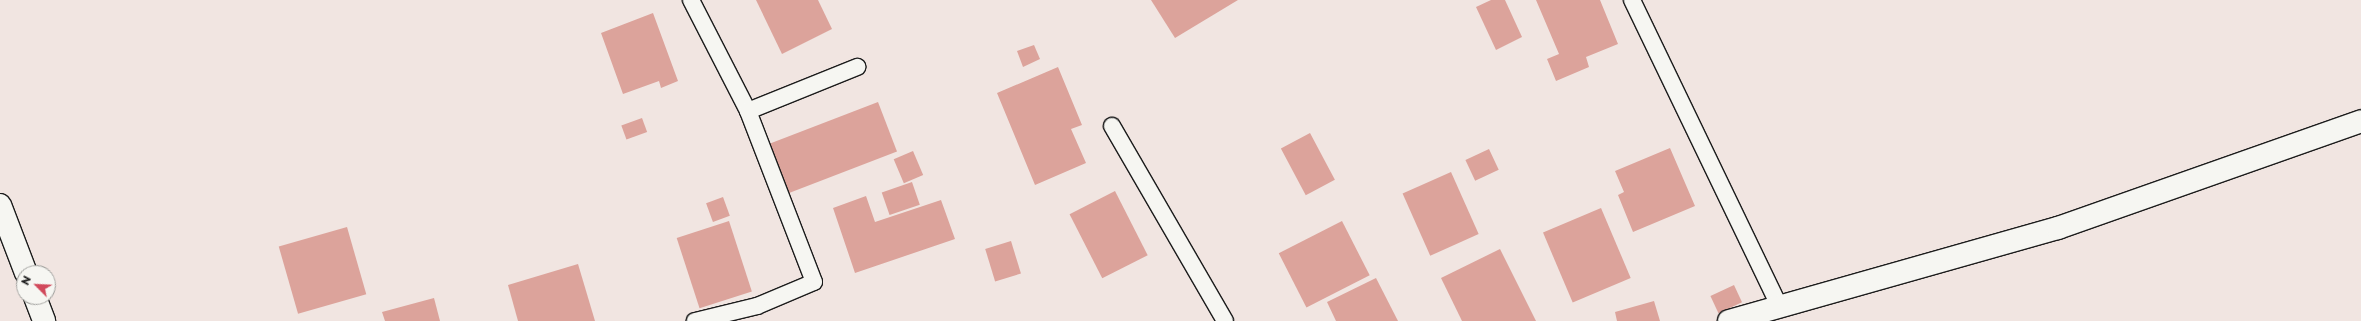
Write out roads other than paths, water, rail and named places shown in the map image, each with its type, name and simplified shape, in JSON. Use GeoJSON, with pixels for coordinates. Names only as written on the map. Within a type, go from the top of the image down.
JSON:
{"type":"FeatureCollection","features":[{"type":"Feature","properties":{"kind":"street"},"geometry":{"type":"LineString","coordinates":[[1729,321],[2058,228],[2361,121]]}},
{"type":"Feature","properties":{"kind":"street"},"geometry":{"type":"LineString","coordinates":[[0,205],[23,265]]}},
{"type":"Feature","properties":{"kind":"street"},"geometry":{"type":"LineString","coordinates":[[38,305],[44,321]]}},
{"type":"Feature","properties":{"kind":"lane"},"geometry":{"type":"LineString","coordinates":[[691,0],[748,111],[814,282],[757,306],[695,321]]}},
{"type":"Feature","properties":{"kind":"lane"},"geometry":{"type":"LineString","coordinates":[[1632,0],[1780,307]]}},
{"type":"Feature","properties":{"kind":"lane"},"geometry":{"type":"LineString","coordinates":[[748,111],[857,67]]}},
{"type":"Feature","properties":{"kind":"lane"},"geometry":{"type":"LineString","coordinates":[[1112,126],[1225,321]]}}]}
